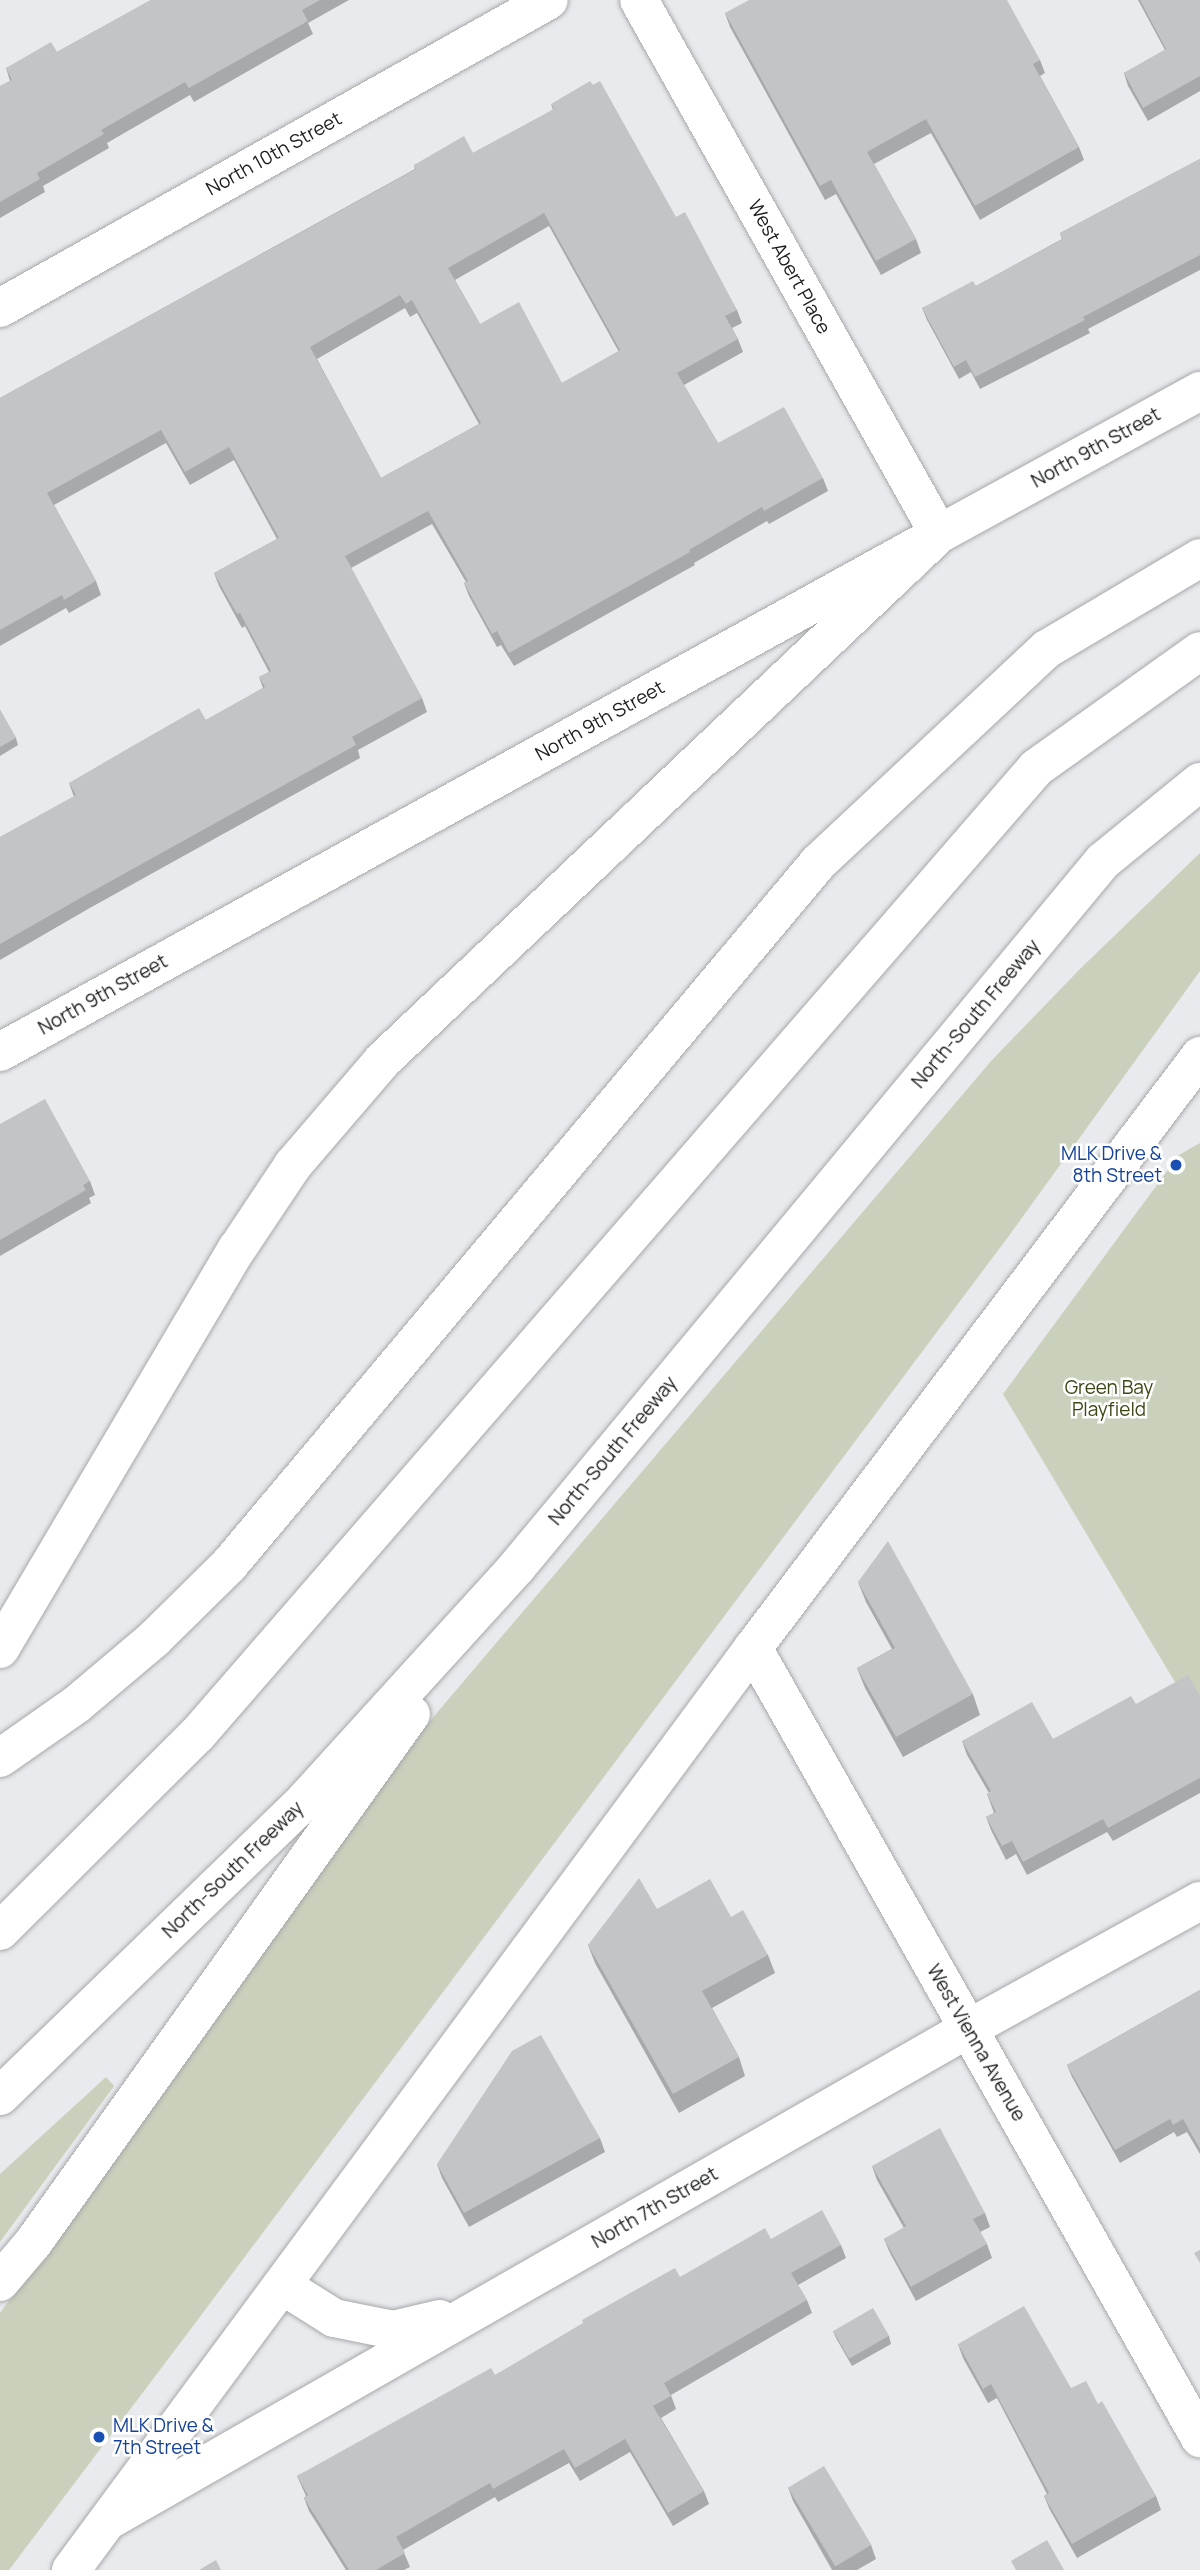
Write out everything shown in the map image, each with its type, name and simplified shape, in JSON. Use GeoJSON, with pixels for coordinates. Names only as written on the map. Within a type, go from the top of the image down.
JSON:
{"type":"FeatureCollection","features":[{"type":"Feature","properties":{"kind":"main road","name":"North 10th Street"},"geometry":{"type":"LineString","coordinates":[[0,307],[549,0]]}},
{"type":"Feature","properties":{"kind":"main road","name":"West Abert Place"},"geometry":{"type":"LineString","coordinates":[[639,0],[939,534]]}},
{"type":"Feature","properties":{"kind":"main road","name":"North 9th Street"},"geometry":{"type":"LineString","coordinates":[[0,1052],[1200,391]]}},
{"type":"Feature","properties":{"kind":"main road"},"geometry":{"type":"LineString","coordinates":[[0,1649],[237,1249],[293,1165],[383,1060],[939,534]]}},
{"type":"Feature","properties":{"kind":"main road"},"geometry":{"type":"LineString","coordinates":[[0,1758],[77,1704],[155,1638],[229,1564],[818,863],[1047,649],[1200,558]]}},
{"type":"Feature","properties":{"kind":"main road"},"geometry":{"type":"LineString","coordinates":[[0,1931],[197,1735],[1036,768],[1200,651]]}},
{"type":"Feature","properties":{"kind":"main road","name":"North-South Freeway"},"geometry":{"type":"LineString","coordinates":[[0,2096],[305,1800],[516,1568],[1103,860],[1200,782]]}},
{"type":"Feature","properties":{"kind":"main road"},"geometry":{"type":"LineString","coordinates":[[71,2570],[753,1648],[1200,1056]]}},
{"type":"Feature","properties":{"kind":"main road"},"geometry":{"type":"LineString","coordinates":[[1160,1110],[1200,1089]]}},
{"type":"Feature","properties":{"kind":"main road"},"geometry":{"type":"LineString","coordinates":[[0,2282],[33,2242],[516,1568]]}},
{"type":"Feature","properties":{"kind":"main road","name":"West Vienna Avenue"},"geometry":{"type":"LineString","coordinates":[[753,1648],[1200,2438]]}},
{"type":"Feature","properties":{"kind":"main road","name":"North 7th Street"},"geometry":{"type":"LineString","coordinates":[[111,2519],[968,2029],[1200,1901]]}},
{"type":"Feature","properties":{"kind":"main road"},"geometry":{"type":"LineString","coordinates":[[282,2286],[334,2318],[393,2330],[473,2312]]}},
{"type":"Feature","properties":{"kind":"green space"},"geometry":{"type":"Polygon","coordinates":[[[1200,853],[1200,971],[1011,1233],[193,2326],[9,2570],[0,2570],[0,2313],[424,1728],[992,1060],[1080,969],[1200,853]]]}},
{"type":"Feature","properties":{"kind":"green space","name":"Green Bay Playfield"},"geometry":{"type":"Polygon","coordinates":[[[1200,1143],[1200,1724],[1003,1394],[1179,1155],[1200,1143]]]}},
{"type":"Feature","properties":{"kind":"green space"},"geometry":{"type":"Polygon","coordinates":[[[106,2077],[114,2086],[0,2242],[0,2174],[106,2077]]]}},
{"type":"Feature","properties":{"kind":"building"},"geometry":{"type":"Polygon","coordinates":[[[151,0],[320,0],[302,10],[308,21],[189,88],[185,82],[101,130],[104,134],[37,173],[40,179],[0,202],[0,86],[12,80],[6,68],[51,42],[57,52],[151,0]]]}},
{"type":"Feature","properties":{"kind":"building"},"geometry":{"type":"Polygon","coordinates":[[[749,0],[1007,0],[1040,60],[1033,64],[1079,147],[975,206],[926,119],[867,152],[916,239],[876,261],[831,180],[820,186],[725,13],[749,0]]]}},
{"type":"Feature","properties":{"kind":"building"},"geometry":{"type":"Polygon","coordinates":[[[1140,0],[1200,0],[1200,76],[1143,108],[1124,73],[1166,49],[1140,0]]]}},
{"type":"Feature","properties":{"kind":"building"},"geometry":{"type":"Polygon","coordinates":[[[590,81],[593,85],[600,81],[676,217],[685,212],[737,310],[725,316],[738,339],[677,373],[718,443],[784,407],[823,478],[764,511],[762,507],[689,550],[690,552],[509,653],[497,631],[492,634],[464,583],[468,581],[428,511],[345,556],[422,698],[352,737],[356,745],[0,944],[0,837],[76,795],[69,783],[199,708],[206,720],[265,687],[259,677],[271,671],[240,613],[237,614],[214,573],[279,538],[229,447],[185,472],[161,430],[47,493],[96,581],[64,600],[62,595],[0,630],[0,398],[416,169],[414,165],[464,136],[473,153],[554,109],[551,104],[590,81]],[[544,213],[448,268],[480,324],[519,302],[562,383],[620,350],[544,213]],[[400,295],[310,347],[381,478],[481,423],[412,300],[406,304],[400,295]]]}},
{"type":"Feature","properties":{"kind":"building"},"geometry":{"type":"Polygon","coordinates":[[[1200,159],[1200,255],[1083,317],[1085,320],[975,377],[966,360],[954,367],[922,308],[973,281],[976,286],[1063,239],[1060,233],[1200,159]]]}},
{"type":"Feature","properties":{"kind":"building"},"geometry":{"type":"Polygon","coordinates":[[[0,710],[16,738],[0,747],[0,710]]]}},
{"type":"Feature","properties":{"kind":"building"},"geometry":{"type":"Polygon","coordinates":[[[45,1099],[90,1181],[83,1185],[86,1190],[0,1240],[0,1124],[45,1099]]]}},
{"type":"Feature","properties":{"kind":"building"},"geometry":{"type":"Polygon","coordinates":[[[888,1541],[973,1694],[896,1737],[857,1668],[895,1648],[858,1582],[888,1541]]]}},
{"type":"Feature","properties":{"kind":"building"},"geometry":{"type":"Polygon","coordinates":[[[1188,1675],[1200,1696],[1200,1778],[1108,1828],[1103,1819],[1023,1862],[1012,1841],[1002,1846],[986,1817],[996,1812],[987,1794],[991,1791],[962,1741],[1032,1702],[1053,1739],[1131,1696],[1136,1704],[1188,1675]]]}},
{"type":"Feature","properties":{"kind":"building"},"geometry":{"type":"Polygon","coordinates":[[[639,1878],[657,1909],[710,1879],[731,1917],[743,1910],[768,1955],[702,1991],[739,2057],[673,2094],[588,1945],[639,1878]]]}},
{"type":"Feature","properties":{"kind":"building"},"geometry":{"type":"Polygon","coordinates":[[[1200,1990],[1200,2149],[1183,2119],[1173,2125],[1170,2119],[1115,2150],[1067,2065],[1200,1990]]]}},
{"type":"Feature","properties":{"kind":"building"},"geometry":{"type":"Polygon","coordinates":[[[541,2035],[600,2138],[464,2213],[437,2164],[512,2051],[541,2035]]]}},
{"type":"Feature","properties":{"kind":"building"},"geometry":{"type":"Polygon","coordinates":[[[940,2128],[985,2213],[973,2219],[987,2244],[911,2287],[884,2239],[906,2226],[872,2166],[940,2128]]]}},
{"type":"Feature","properties":{"kind":"building"},"geometry":{"type":"Polygon","coordinates":[[[822,2210],[841,2245],[791,2273],[807,2300],[664,2383],[671,2396],[653,2406],[704,2491],[668,2513],[625,2439],[575,2468],[564,2449],[493,2489],[490,2483],[396,2537],[405,2553],[376,2570],[349,2570],[304,2498],[308,2495],[297,2476],[491,2368],[495,2375],[583,2323],[582,2320],[675,2268],[680,2277],[765,2228],[771,2239],[822,2210]]]}},
{"type":"Feature","properties":{"kind":"building"},"geometry":{"type":"Polygon","coordinates":[[[1200,2250],[1200,2263],[1194,2253],[1200,2250]]]}},
{"type":"Feature","properties":{"kind":"building"},"geometry":{"type":"Polygon","coordinates":[[[1024,2306],[1071,2388],[1086,2381],[1098,2404],[1102,2401],[1156,2496],[1072,2544],[1044,2496],[1049,2493],[991,2384],[983,2389],[958,2344],[1024,2306]]]}},
{"type":"Feature","properties":{"kind":"building"},"geometry":{"type":"Polygon","coordinates":[[[873,2308],[889,2336],[849,2359],[833,2331],[873,2308]]]}},
{"type":"Feature","properties":{"kind":"building"},"geometry":{"type":"Polygon","coordinates":[[[824,2466],[871,2545],[835,2566],[788,2488],[824,2466]]]}},
{"type":"Feature","properties":{"kind":"building"},"geometry":{"type":"Polygon","coordinates":[[[1047,2540],[1064,2570],[1016,2570],[1011,2561],[1047,2540]]]}},
{"type":"Feature","properties":{"kind":"building"},"geometry":{"type":"Polygon","coordinates":[[[216,2560],[221,2570],[199,2570],[216,2560]]]}},
{"type":"Feature","properties":{"kind":"place","name":"MLK Drive & 8th Street"},"geometry":{"type":"Point","coordinates":[1176,1165]}},
{"type":"Feature","properties":{"kind":"place","name":"MLK Drive & 7th Street"},"geometry":{"type":"Point","coordinates":[99,2437]}}]}
